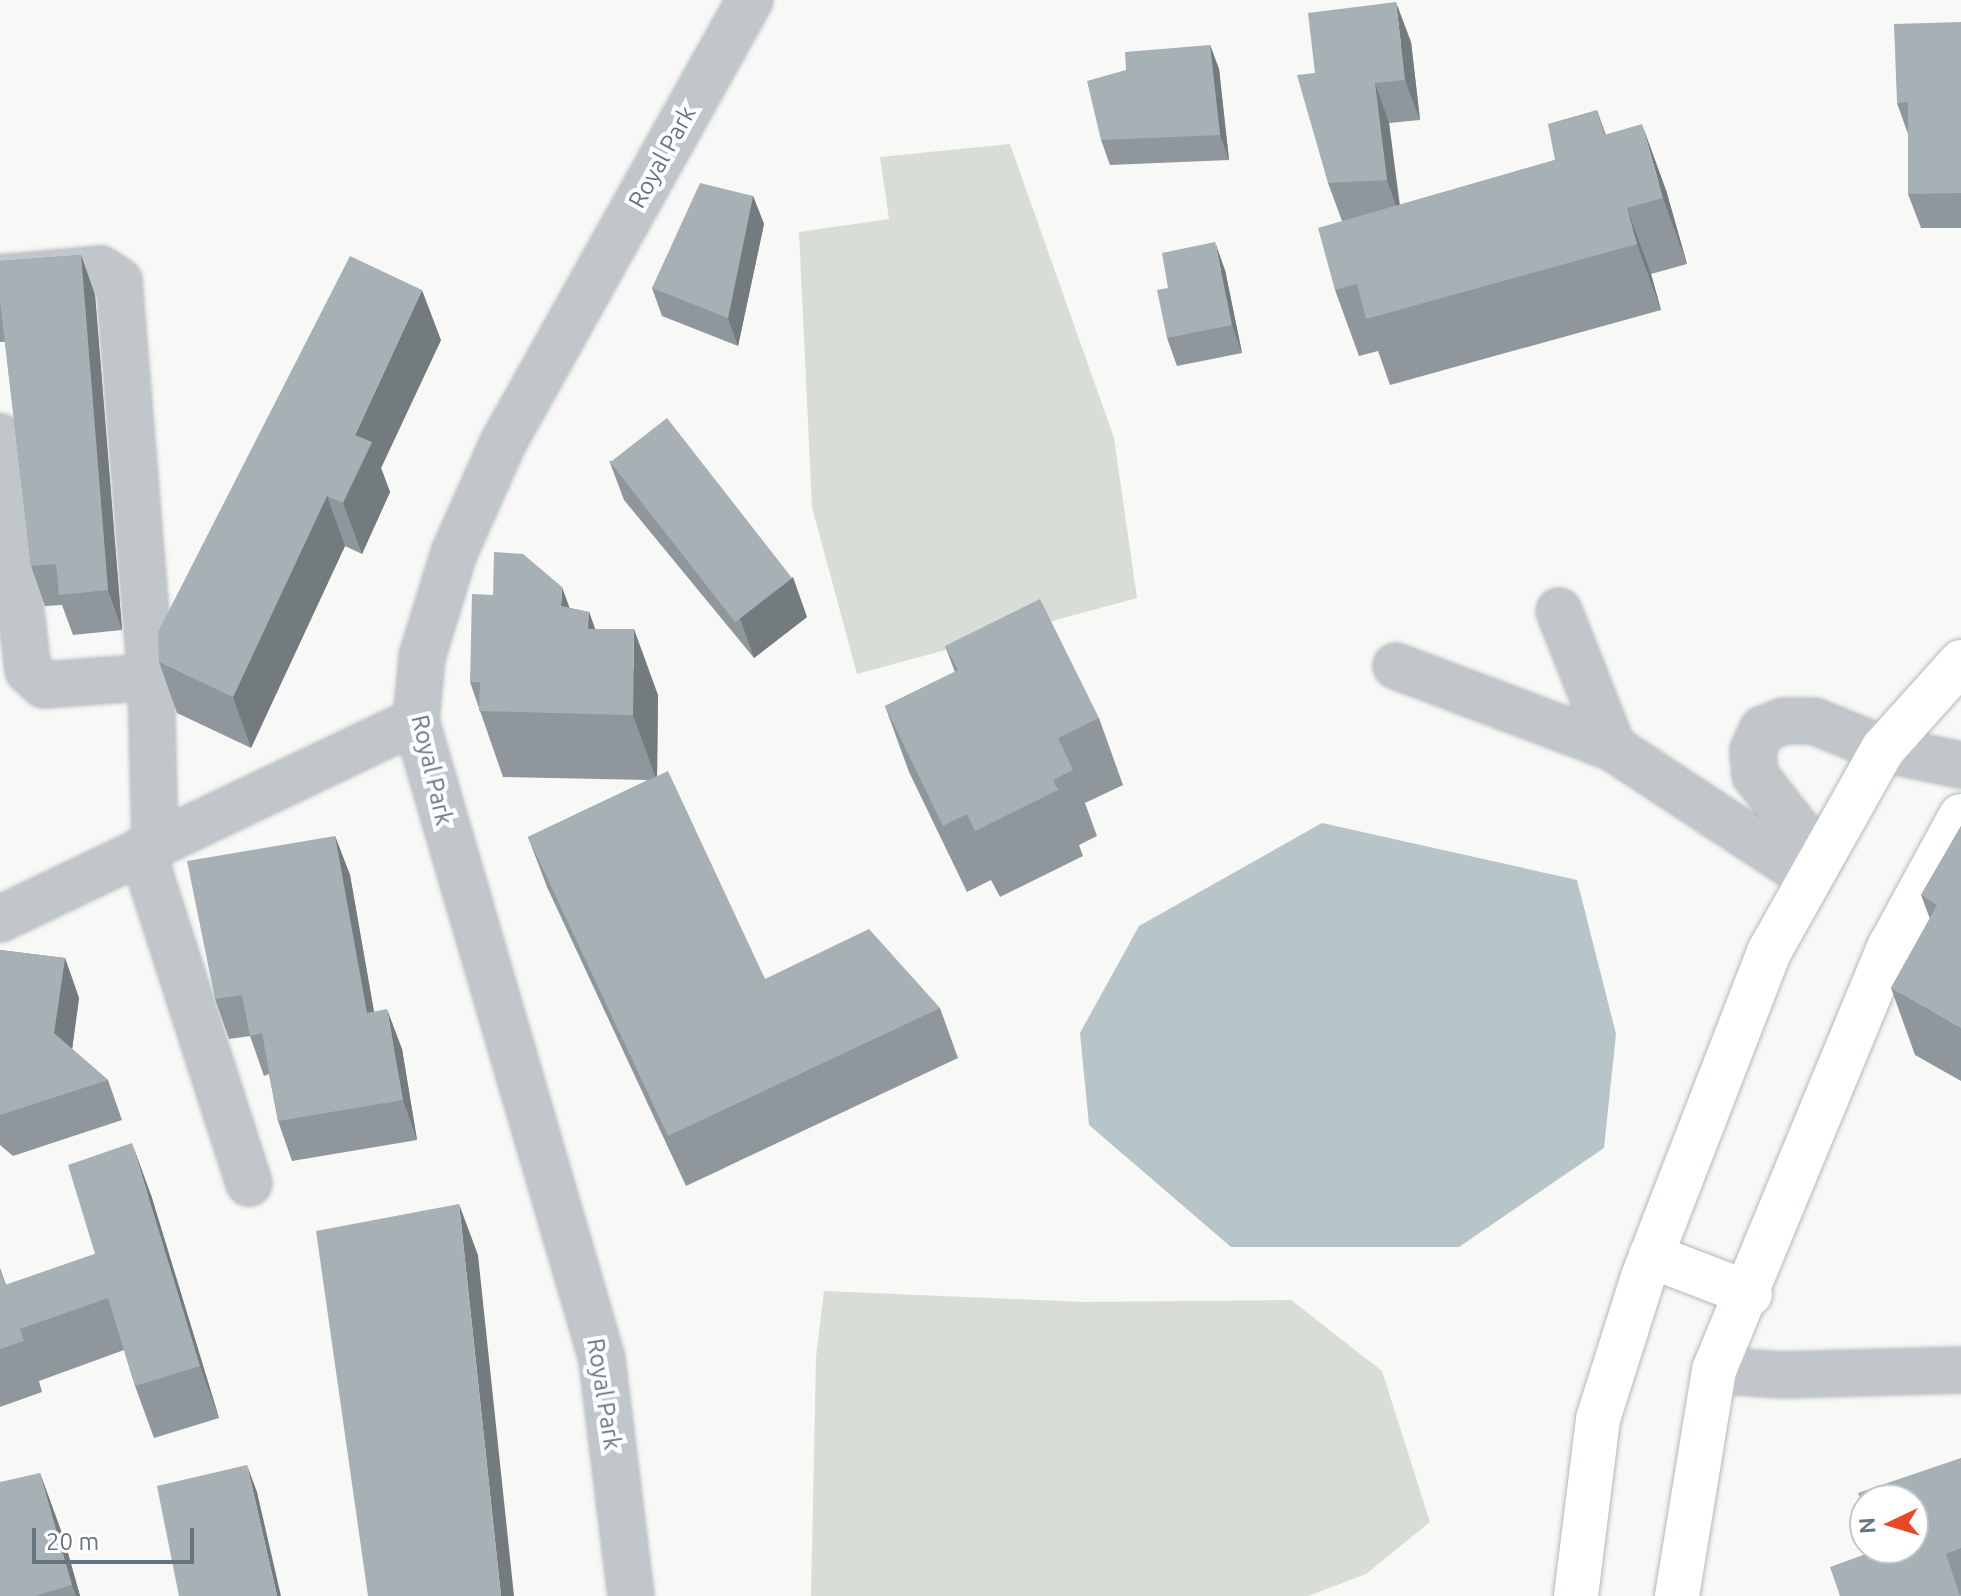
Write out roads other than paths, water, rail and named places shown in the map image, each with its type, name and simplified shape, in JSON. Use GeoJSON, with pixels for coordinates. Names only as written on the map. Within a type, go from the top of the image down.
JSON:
{"type":"FeatureCollection","features":[{"type":"Feature","properties":{"kind":"main road"},"geometry":{"type":"LineString","coordinates":[[1576,1596],[1598,1419],[1651,1256],[1769,952],[1883,749],[1961,662]]}},
{"type":"Feature","properties":{"kind":"main road"},"geometry":{"type":"LineString","coordinates":[[1677,1596],[1714,1370],[1750,1294],[1890,946],[1961,816]]}},
{"type":"Feature","properties":{"kind":"main road"},"geometry":{"type":"LineString","coordinates":[[1651,1256],[1750,1294]]}},
{"type":"Feature","properties":{"kind":"street","name":"Royal Park"},"geometry":{"type":"LineString","coordinates":[[631,1596],[602,1359],[416,721],[422,657],[454,553],[503,443],[750,0]]}},
{"type":"Feature","properties":{"kind":"street"},"geometry":{"type":"LineString","coordinates":[[0,278],[101,269],[119,281],[151,677],[148,847],[249,1183]]}},
{"type":"Feature","properties":{"kind":"street"},"geometry":{"type":"LineString","coordinates":[[0,437],[28,670],[44,685],[151,677]]}},
{"type":"Feature","properties":{"kind":"street"},"geometry":{"type":"LineString","coordinates":[[151,677],[187,606]]}},
{"type":"Feature","properties":{"kind":"street"},"geometry":{"type":"LineString","coordinates":[[1559,611],[1613,748]]}},
{"type":"Feature","properties":{"kind":"street"},"geometry":{"type":"LineString","coordinates":[[1396,666],[1613,748],[1816,869]]}},
{"type":"Feature","properties":{"kind":"street"},"geometry":{"type":"LineString","coordinates":[[0,919],[416,721]]}},
{"type":"Feature","properties":{"kind":"street"},"geometry":{"type":"LineString","coordinates":[[1816,869],[1755,775],[1753,750],[1763,729],[1784,721],[1814,721],[1883,749],[1961,765]]}},
{"type":"Feature","properties":{"kind":"street"},"geometry":{"type":"LineString","coordinates":[[1714,1370],[1782,1375],[1961,1370]]}}]}
